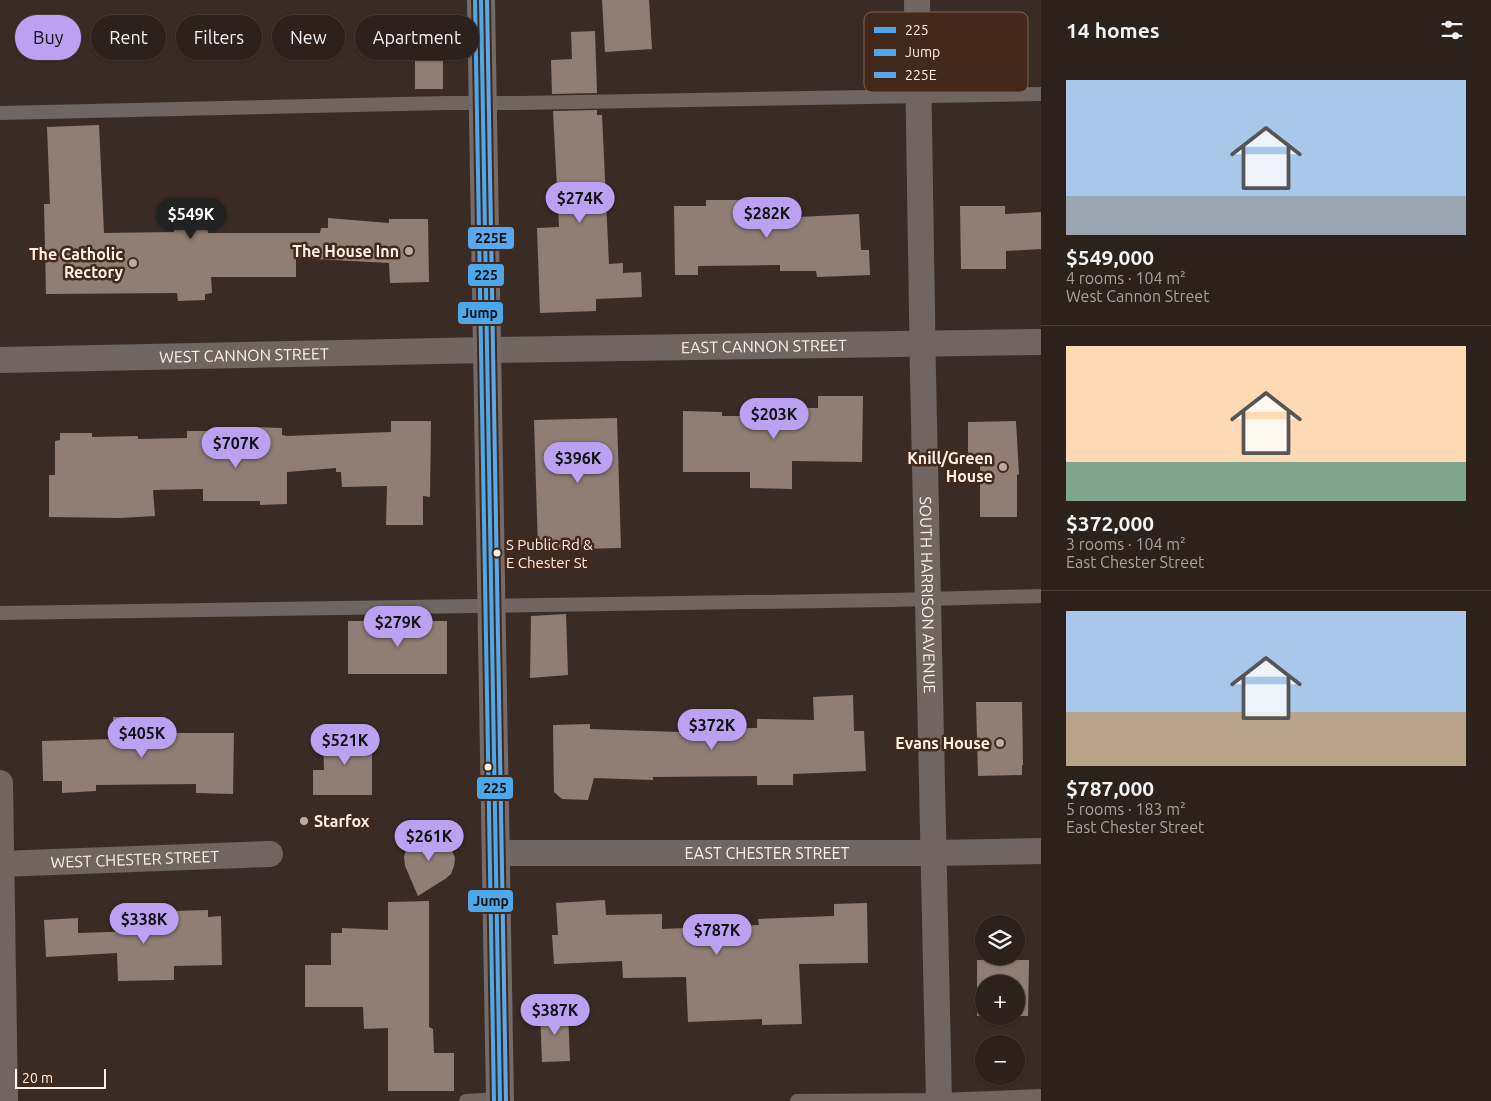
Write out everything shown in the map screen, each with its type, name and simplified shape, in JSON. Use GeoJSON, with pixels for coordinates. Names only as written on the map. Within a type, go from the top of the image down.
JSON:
{"type":"FeatureCollection","features":[{"type":"Feature","properties":{"kind":"street"},"geometry":{"type":"LineString","coordinates":[[481,0],[500,1100]]}},
{"type":"Feature","properties":{"kind":"street","name":"SOUTH HARRISON AVENUE"},"geometry":{"type":"LineString","coordinates":[[919,92],[922,344],[939,1100]]}},
{"type":"Feature","properties":{"kind":"street","name":"EAST CANNON STREET"},"geometry":{"type":"LineString","coordinates":[[487,350],[1041,342]]}},
{"type":"Feature","properties":{"kind":"street","name":"WEST CANNON STREET"},"geometry":{"type":"LineString","coordinates":[[0,360],[487,350]]}},
{"type":"Feature","properties":{"kind":"street"},"geometry":{"type":"LineString","coordinates":[[0,783],[5,1101]]}},
{"type":"Feature","properties":{"kind":"street","name":"EAST CHESTER STREET"},"geometry":{"type":"LineString","coordinates":[[495,853],[934,853],[1041,851]]}},
{"type":"Feature","properties":{"kind":"street","name":"WEST CHESTER STREET"},"geometry":{"type":"LineString","coordinates":[[1,864],[270,854]]}},
{"type":"Feature","properties":{"kind":"lane"},"geometry":{"type":"LineString","coordinates":[[0,113],[482,102],[519,103],[1041,94]]}},
{"type":"Feature","properties":{"kind":"lane"},"geometry":{"type":"LineString","coordinates":[[0,613],[1041,596]]}},
{"type":"Feature","properties":{"kind":"lane"},"geometry":{"type":"LineString","coordinates":[[797,1101],[939,1100],[1041,1096]]}},
{"type":"Feature","properties":{"kind":"lane"},"geometry":{"type":"LineString","coordinates":[[466,1101],[500,1100]]}},
{"type":"Feature","properties":{"kind":"building"},"geometry":{"type":"Polygon","coordinates":[[[602,0],[649,0],[652,49],[605,52],[602,0]]]}},
{"type":"Feature","properties":{"kind":"building"},"geometry":{"type":"Polygon","coordinates":[[[595,31],[597,93],[552,94],[551,60],[572,59],[571,32],[595,31]]]}},
{"type":"Feature","properties":{"kind":"building"},"geometry":{"type":"Polygon","coordinates":[[[415,60],[443,60],[443,89],[415,89],[415,60]]]}},
{"type":"Feature","properties":{"kind":"building"},"geometry":{"type":"Polygon","coordinates":[[[597,110],[597,115],[602,115],[609,264],[623,263],[623,273],[641,272],[642,297],[596,299],[596,311],[540,313],[537,228],[559,227],[553,111],[597,110]]]}},
{"type":"Feature","properties":{"kind":"building"},"geometry":{"type":"Polygon","coordinates":[[[99,125],[104,233],[174,232],[174,225],[207,224],[208,233],[320,233],[321,228],[328,228],[328,218],[389,223],[389,219],[428,219],[429,282],[390,283],[389,263],[296,258],[296,277],[211,277],[212,293],[205,294],[205,300],[178,301],[177,293],[46,294],[44,204],[50,204],[47,127],[99,125]]]}},
{"type":"Feature","properties":{"kind":"building"},"geometry":{"type":"Polygon","coordinates":[[[706,200],[772,200],[772,205],[799,205],[799,217],[859,214],[861,250],[869,250],[870,275],[817,277],[816,271],[780,271],[780,265],[698,266],[698,275],[675,275],[674,206],[706,206],[706,200]]]}},
{"type":"Feature","properties":{"kind":"building"},"geometry":{"type":"Polygon","coordinates":[[[960,206],[1005,206],[1005,214],[1041,212],[1041,249],[1006,251],[1006,269],[961,269],[960,206]]]}},
{"type":"Feature","properties":{"kind":"building"},"geometry":{"type":"Polygon","coordinates":[[[818,396],[863,396],[862,462],[792,461],[792,489],[750,488],[750,472],[683,472],[683,411],[722,412],[722,416],[768,416],[768,408],[818,408],[818,396]]]}},
{"type":"Feature","properties":{"kind":"building"},"geometry":{"type":"Polygon","coordinates":[[[617,418],[621,548],[538,550],[534,420],[617,418]]]}},
{"type":"Feature","properties":{"kind":"building"},"geometry":{"type":"Polygon","coordinates":[[[391,421],[431,421],[430,497],[423,496],[423,525],[386,525],[387,486],[342,487],[341,472],[336,472],[336,468],[287,472],[287,504],[260,505],[260,501],[203,501],[203,489],[153,490],[155,516],[120,518],[49,517],[49,475],[55,475],[55,441],[60,440],[60,433],[92,433],[92,437],[138,436],[138,439],[187,438],[187,431],[254,431],[253,427],[282,428],[282,435],[286,436],[391,432],[391,421]]]}},
{"type":"Feature","properties":{"kind":"building","name":"Knill/Green House"},"geometry":{"type":"Polygon","coordinates":[[[1016,421],[1019,475],[1017,474],[1017,517],[980,517],[980,459],[968,459],[968,422],[1016,421]]]}},
{"type":"Feature","properties":{"kind":"building"},"geometry":{"type":"Polygon","coordinates":[[[566,614],[568,675],[530,678],[531,616],[566,614]]]}},
{"type":"Feature","properties":{"kind":"building"},"geometry":{"type":"Polygon","coordinates":[[[348,621],[447,621],[447,674],[348,674],[348,621]]]}},
{"type":"Feature","properties":{"kind":"building"},"geometry":{"type":"Polygon","coordinates":[[[853,695],[854,731],[864,731],[866,771],[793,774],[793,785],[757,785],[757,776],[653,777],[653,780],[594,778],[588,800],[562,799],[554,792],[553,725],[590,724],[590,729],[680,732],[680,729],[757,728],[757,719],[814,720],[813,697],[853,695]]]}},
{"type":"Feature","properties":{"kind":"building","name":"Evans House"},"geometry":{"type":"Polygon","coordinates":[[[976,702],[1022,702],[1022,775],[978,776],[976,702]]]}},
{"type":"Feature","properties":{"kind":"building"},"geometry":{"type":"Polygon","coordinates":[[[113,717],[165,717],[165,733],[234,733],[233,794],[196,793],[196,784],[96,785],[96,791],[62,793],[62,781],[43,781],[42,741],[113,739],[113,717]]]}},
{"type":"Feature","properties":{"kind":"building"},"geometry":{"type":"Polygon","coordinates":[[[323,732],[363,732],[363,746],[372,746],[372,795],[313,795],[313,770],[324,770],[323,732]]]}},
{"type":"Feature","properties":{"kind":"building"},"geometry":{"type":"Polygon","coordinates":[[[427,834],[442,838],[449,843],[455,858],[454,866],[451,874],[445,879],[418,896],[405,866],[404,857],[406,849],[411,842],[427,834]]]}},
{"type":"Feature","properties":{"kind":"building"},"geometry":{"type":"Polygon","coordinates":[[[605,900],[606,915],[662,914],[662,929],[759,925],[758,919],[834,916],[834,904],[867,903],[868,963],[799,964],[802,1024],[762,1025],[762,1019],[688,1022],[686,977],[623,978],[622,961],[554,964],[552,935],[558,935],[556,903],[605,900]]]}},
{"type":"Feature","properties":{"kind":"building"},"geometry":{"type":"Polygon","coordinates":[[[429,901],[429,1027],[433,1029],[434,1053],[454,1053],[454,1091],[388,1091],[388,1028],[364,1029],[363,1007],[305,1007],[305,965],[331,965],[331,933],[342,933],[342,928],[388,930],[388,902],[429,901]]]}},
{"type":"Feature","properties":{"kind":"building"},"geometry":{"type":"Polygon","coordinates":[[[208,910],[208,917],[221,916],[222,965],[174,966],[174,980],[118,981],[117,953],[46,957],[44,920],[78,918],[78,933],[173,930],[173,911],[208,910]]]}},
{"type":"Feature","properties":{"kind":"building"},"geometry":{"type":"Polygon","coordinates":[[[1025,960],[1029,960],[1028,1016],[1025,1016],[1025,975],[977,975],[977,965],[1025,965],[1025,960]]]}},
{"type":"Feature","properties":{"kind":"building"},"geometry":{"type":"Polygon","coordinates":[[[568,1011],[570,1061],[542,1062],[540,1012],[568,1011]]]}},
{"type":"Feature","properties":{"kind":"transit line","name":"Jump"},"geometry":{"type":"LineString","coordinates":[[475,0],[494,1101]]}},
{"type":"Feature","properties":{"kind":"transit line","name":"225"},"geometry":{"type":"LineString","coordinates":[[481,0],[500,1101]]}},
{"type":"Feature","properties":{"kind":"transit line","name":"225E"},"geometry":{"type":"LineString","coordinates":[[487,0],[506,1101]]}},
{"type":"Feature","properties":{"kind":"place","name":"The House Inn"},"geometry":{"type":"Point","coordinates":[409,251]}},
{"type":"Feature","properties":{"kind":"place","name":"The Catholic Rectory"},"geometry":{"type":"Point","coordinates":[133,263]}},
{"type":"Feature","properties":{"kind":"place","name":"Knill/Green House"},"geometry":{"type":"Point","coordinates":[1003,467]}},
{"type":"Feature","properties":{"kind":"place","name":"S Public Rd & E Chester St"},"geometry":{"type":"Point","coordinates":[497,553]}},
{"type":"Feature","properties":{"kind":"place","name":"Evans House"},"geometry":{"type":"Point","coordinates":[1000,743]}},
{"type":"Feature","properties":{"kind":"place","name":"Starfox"},"geometry":{"type":"Point","coordinates":[304,821]}}]}
